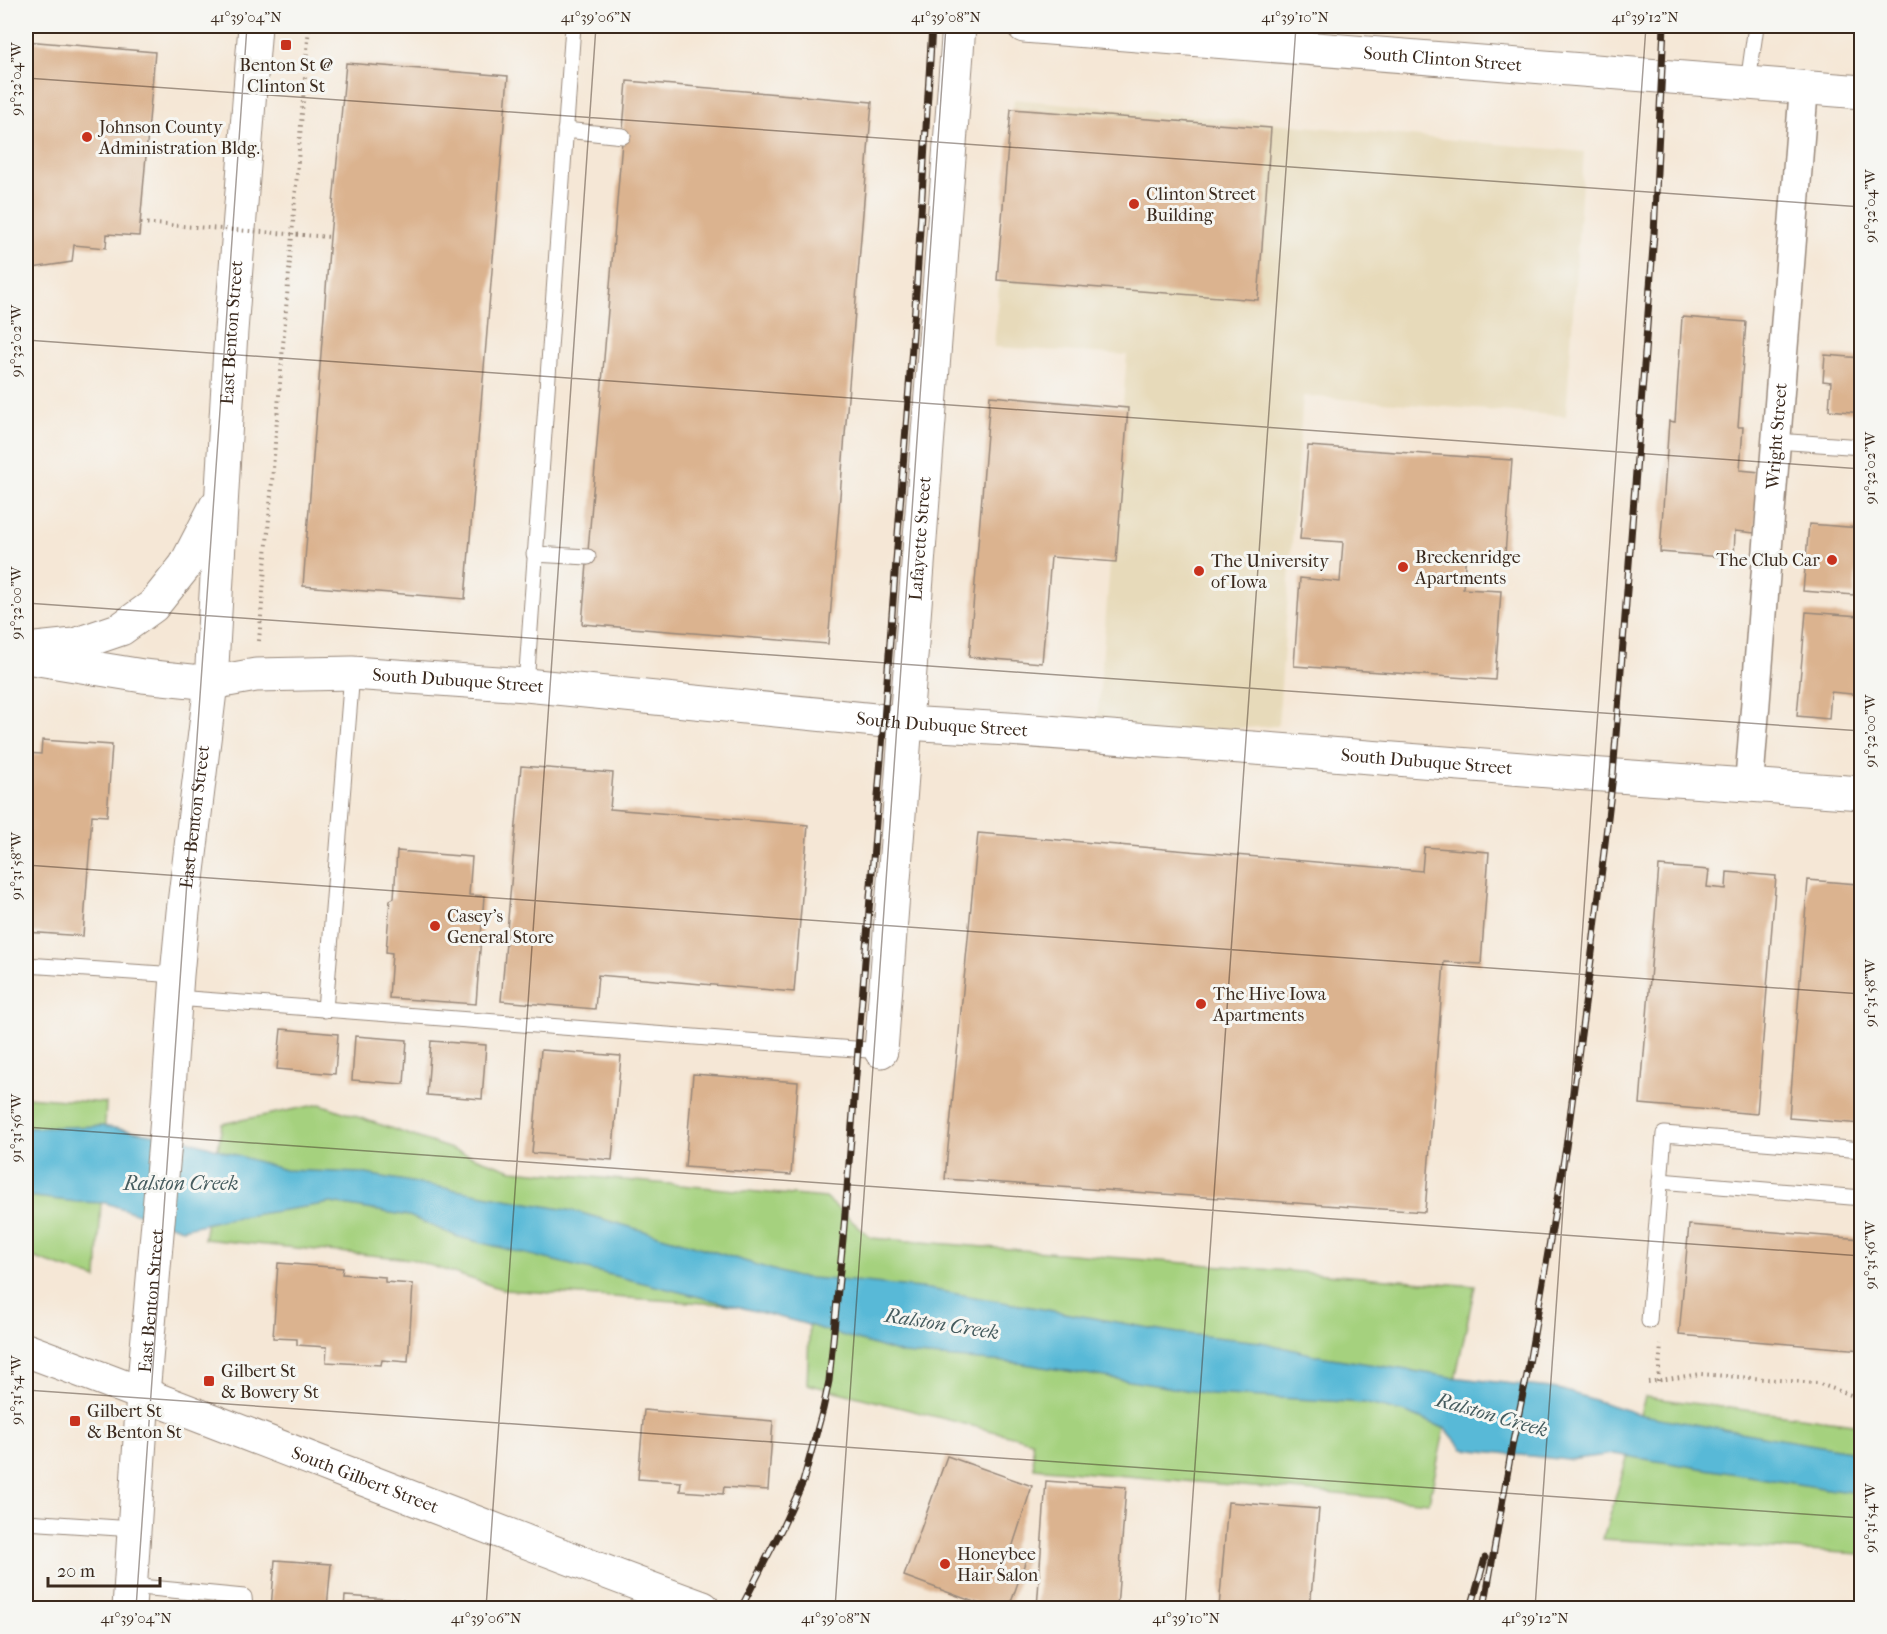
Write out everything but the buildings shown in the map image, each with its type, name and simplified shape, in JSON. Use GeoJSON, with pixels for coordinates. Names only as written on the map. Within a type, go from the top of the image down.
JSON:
{"type":"FeatureCollection","features":[{"type":"Feature","properties":{"kind":"street","name":"East Benton Street"},"geometry":{"type":"LineString","coordinates":[[130,1597],[143,1394],[176,987],[211,683],[231,331],[255,26]]}},
{"type":"Feature","properties":{"kind":"street","name":"Lafayette Street"},"geometry":{"type":"LineString","coordinates":[[880,1051],[959,26]]}},
{"type":"Feature","properties":{"kind":"street","name":"South Clinton Street"},"geometry":{"type":"LineString","coordinates":[[1024,26],[1862,92]]}},
{"type":"Feature","properties":{"kind":"street","name":"Wright Street"},"geometry":{"type":"LineString","coordinates":[[1749,785],[1804,87]]}},
{"type":"Feature","properties":{"kind":"street"},"geometry":{"type":"LineString","coordinates":[[26,650],[74,645],[121,629],[153,606],[185,566],[221,495]]}},
{"type":"Feature","properties":{"kind":"street","name":"South Dubuque Street"},"geometry":{"type":"LineString","coordinates":[[26,657],[143,676],[211,683],[256,675],[352,673],[526,685],[905,723],[1862,793]]}},
{"type":"Feature","properties":{"kind":"street","name":"South Gilbert Street"},"geometry":{"type":"LineString","coordinates":[[26,1350],[532,1545],[703,1608]]}},
{"type":"Feature","properties":{"kind":"lane"},"geometry":{"type":"LineString","coordinates":[[526,685],[573,26]]}},
{"type":"Feature","properties":{"kind":"lane"},"geometry":{"type":"LineString","coordinates":[[1749,83],[1756,26]]}},
{"type":"Feature","properties":{"kind":"lane"},"geometry":{"type":"LineString","coordinates":[[565,130],[623,136]]}},
{"type":"Feature","properties":{"kind":"lane"},"geometry":{"type":"LineString","coordinates":[[1776,441],[1862,447]]}},
{"type":"Feature","properties":{"kind":"lane"},"geometry":{"type":"LineString","coordinates":[[534,554],[588,557]]}},
{"type":"Feature","properties":{"kind":"lane"},"geometry":{"type":"LineString","coordinates":[[325,1010],[352,673]]}},
{"type":"Feature","properties":{"kind":"lane"},"geometry":{"type":"LineString","coordinates":[[26,965],[325,1010],[880,1051]]}},
{"type":"Feature","properties":{"kind":"lane"},"geometry":{"type":"LineString","coordinates":[[1649,1321],[1664,1134],[1862,1150]]}},
{"type":"Feature","properties":{"kind":"lane"},"geometry":{"type":"LineString","coordinates":[[1660,1181],[1862,1198]]}},
{"type":"Feature","properties":{"kind":"lane"},"geometry":{"type":"LineString","coordinates":[[26,1522],[134,1528]]}},
{"type":"Feature","properties":{"kind":"lane"},"geometry":{"type":"LineString","coordinates":[[130,1597],[244,1597],[246,1608]]}},
{"type":"Feature","properties":{"kind":"path"},"geometry":{"type":"LineString","coordinates":[[256,675],[309,26]]}},
{"type":"Feature","properties":{"kind":"path"},"geometry":{"type":"LineString","coordinates":[[141,223],[330,237]]}},
{"type":"Feature","properties":{"kind":"path"},"geometry":{"type":"LineString","coordinates":[[1649,1321],[1662,1334],[1658,1381]]}},
{"type":"Feature","properties":{"kind":"path"},"geometry":{"type":"LineString","coordinates":[[1648,1382],[1700,1374],[1817,1383],[1862,1399]]}},
{"type":"Feature","properties":{"kind":"shaded area","name":"The University of Iowa"},"geometry":{"type":"Polygon","coordinates":[[[1014,99],[1584,152],[1566,416],[1303,396],[1278,726],[1096,736],[1127,355],[994,347],[1014,99]]]}},
{"type":"Feature","properties":{"kind":"green space"},"geometry":{"type":"Polygon","coordinates":[[[26,1097],[106,1103],[97,1279],[26,1255],[26,1097]]]}},
{"type":"Feature","properties":{"kind":"green space"},"geometry":{"type":"Polygon","coordinates":[[[320,1104],[512,1170],[826,1198],[871,1238],[1475,1286],[1429,1502],[1034,1468],[1032,1441],[807,1384],[810,1310],[505,1290],[411,1259],[204,1239],[222,1124],[320,1104]]]}},
{"type":"Feature","properties":{"kind":"green space"},"geometry":{"type":"Polygon","coordinates":[[[1645,1397],[1861,1425],[1861,1554],[1603,1539],[1645,1397]]]}},
{"type":"Feature","properties":{"kind":"water","name":"Ralston Creek"},"geometry":{"type":"Polygon","coordinates":[[[102,1126],[184,1139],[285,1170],[361,1173],[578,1212],[796,1277],[929,1289],[1178,1333],[1261,1342],[1319,1356],[1451,1377],[1559,1389],[1642,1415],[1861,1453],[1861,1493],[1614,1454],[1568,1460],[1463,1449],[1446,1429],[1406,1413],[1364,1403],[1210,1394],[1018,1363],[903,1354],[802,1323],[458,1237],[409,1216],[331,1203],[226,1219],[182,1229],[106,1203],[26,1196],[26,1128],[102,1126]]]}},
{"type":"Feature","properties":{"kind":"railway"},"geometry":{"type":"LineString","coordinates":[[741,1608],[803,1482],[829,1381],[843,1239],[884,721],[917,280],[932,26]]}},
{"type":"Feature","properties":{"kind":"railway"},"geometry":{"type":"LineString","coordinates":[[1484,1608],[1566,1147],[1613,775],[1654,234],[1664,26]]}},
{"type":"Feature","properties":{"kind":"railway"},"geometry":{"type":"LineString","coordinates":[[1471,1608],[1485,1558]]}},
{"type":"Feature","properties":{"kind":"place","name":"Benton St @ Clinton St"},"geometry":{"type":"Point","coordinates":[286,45]}},
{"type":"Feature","properties":{"kind":"place","name":"Johnson County Administration Bldg."},"geometry":{"type":"Point","coordinates":[87,137]}},
{"type":"Feature","properties":{"kind":"place","name":"Clinton Street Building"},"geometry":{"type":"Point","coordinates":[1134,204]}},
{"type":"Feature","properties":{"kind":"place","name":"The Club Car"},"geometry":{"type":"Point","coordinates":[1832,560]}},
{"type":"Feature","properties":{"kind":"place","name":"Breckenridge Apartments"},"geometry":{"type":"Point","coordinates":[1403,567]}},
{"type":"Feature","properties":{"kind":"place","name":"The University of Iowa"},"geometry":{"type":"Point","coordinates":[1199,571]}},
{"type":"Feature","properties":{"kind":"place","name":"Casey's General Store"},"geometry":{"type":"Point","coordinates":[435,926]}},
{"type":"Feature","properties":{"kind":"place","name":"The Hive Iowa Apartments"},"geometry":{"type":"Point","coordinates":[1201,1004]}},
{"type":"Feature","properties":{"kind":"place","name":"Gilbert St & Bowery St"},"geometry":{"type":"Point","coordinates":[209,1381]}},
{"type":"Feature","properties":{"kind":"place","name":"Gilbert St & Benton St"},"geometry":{"type":"Point","coordinates":[75,1421]}},
{"type":"Feature","properties":{"kind":"place","name":"Honeybee Hair Salon"},"geometry":{"type":"Point","coordinates":[945,1564]}}]}
